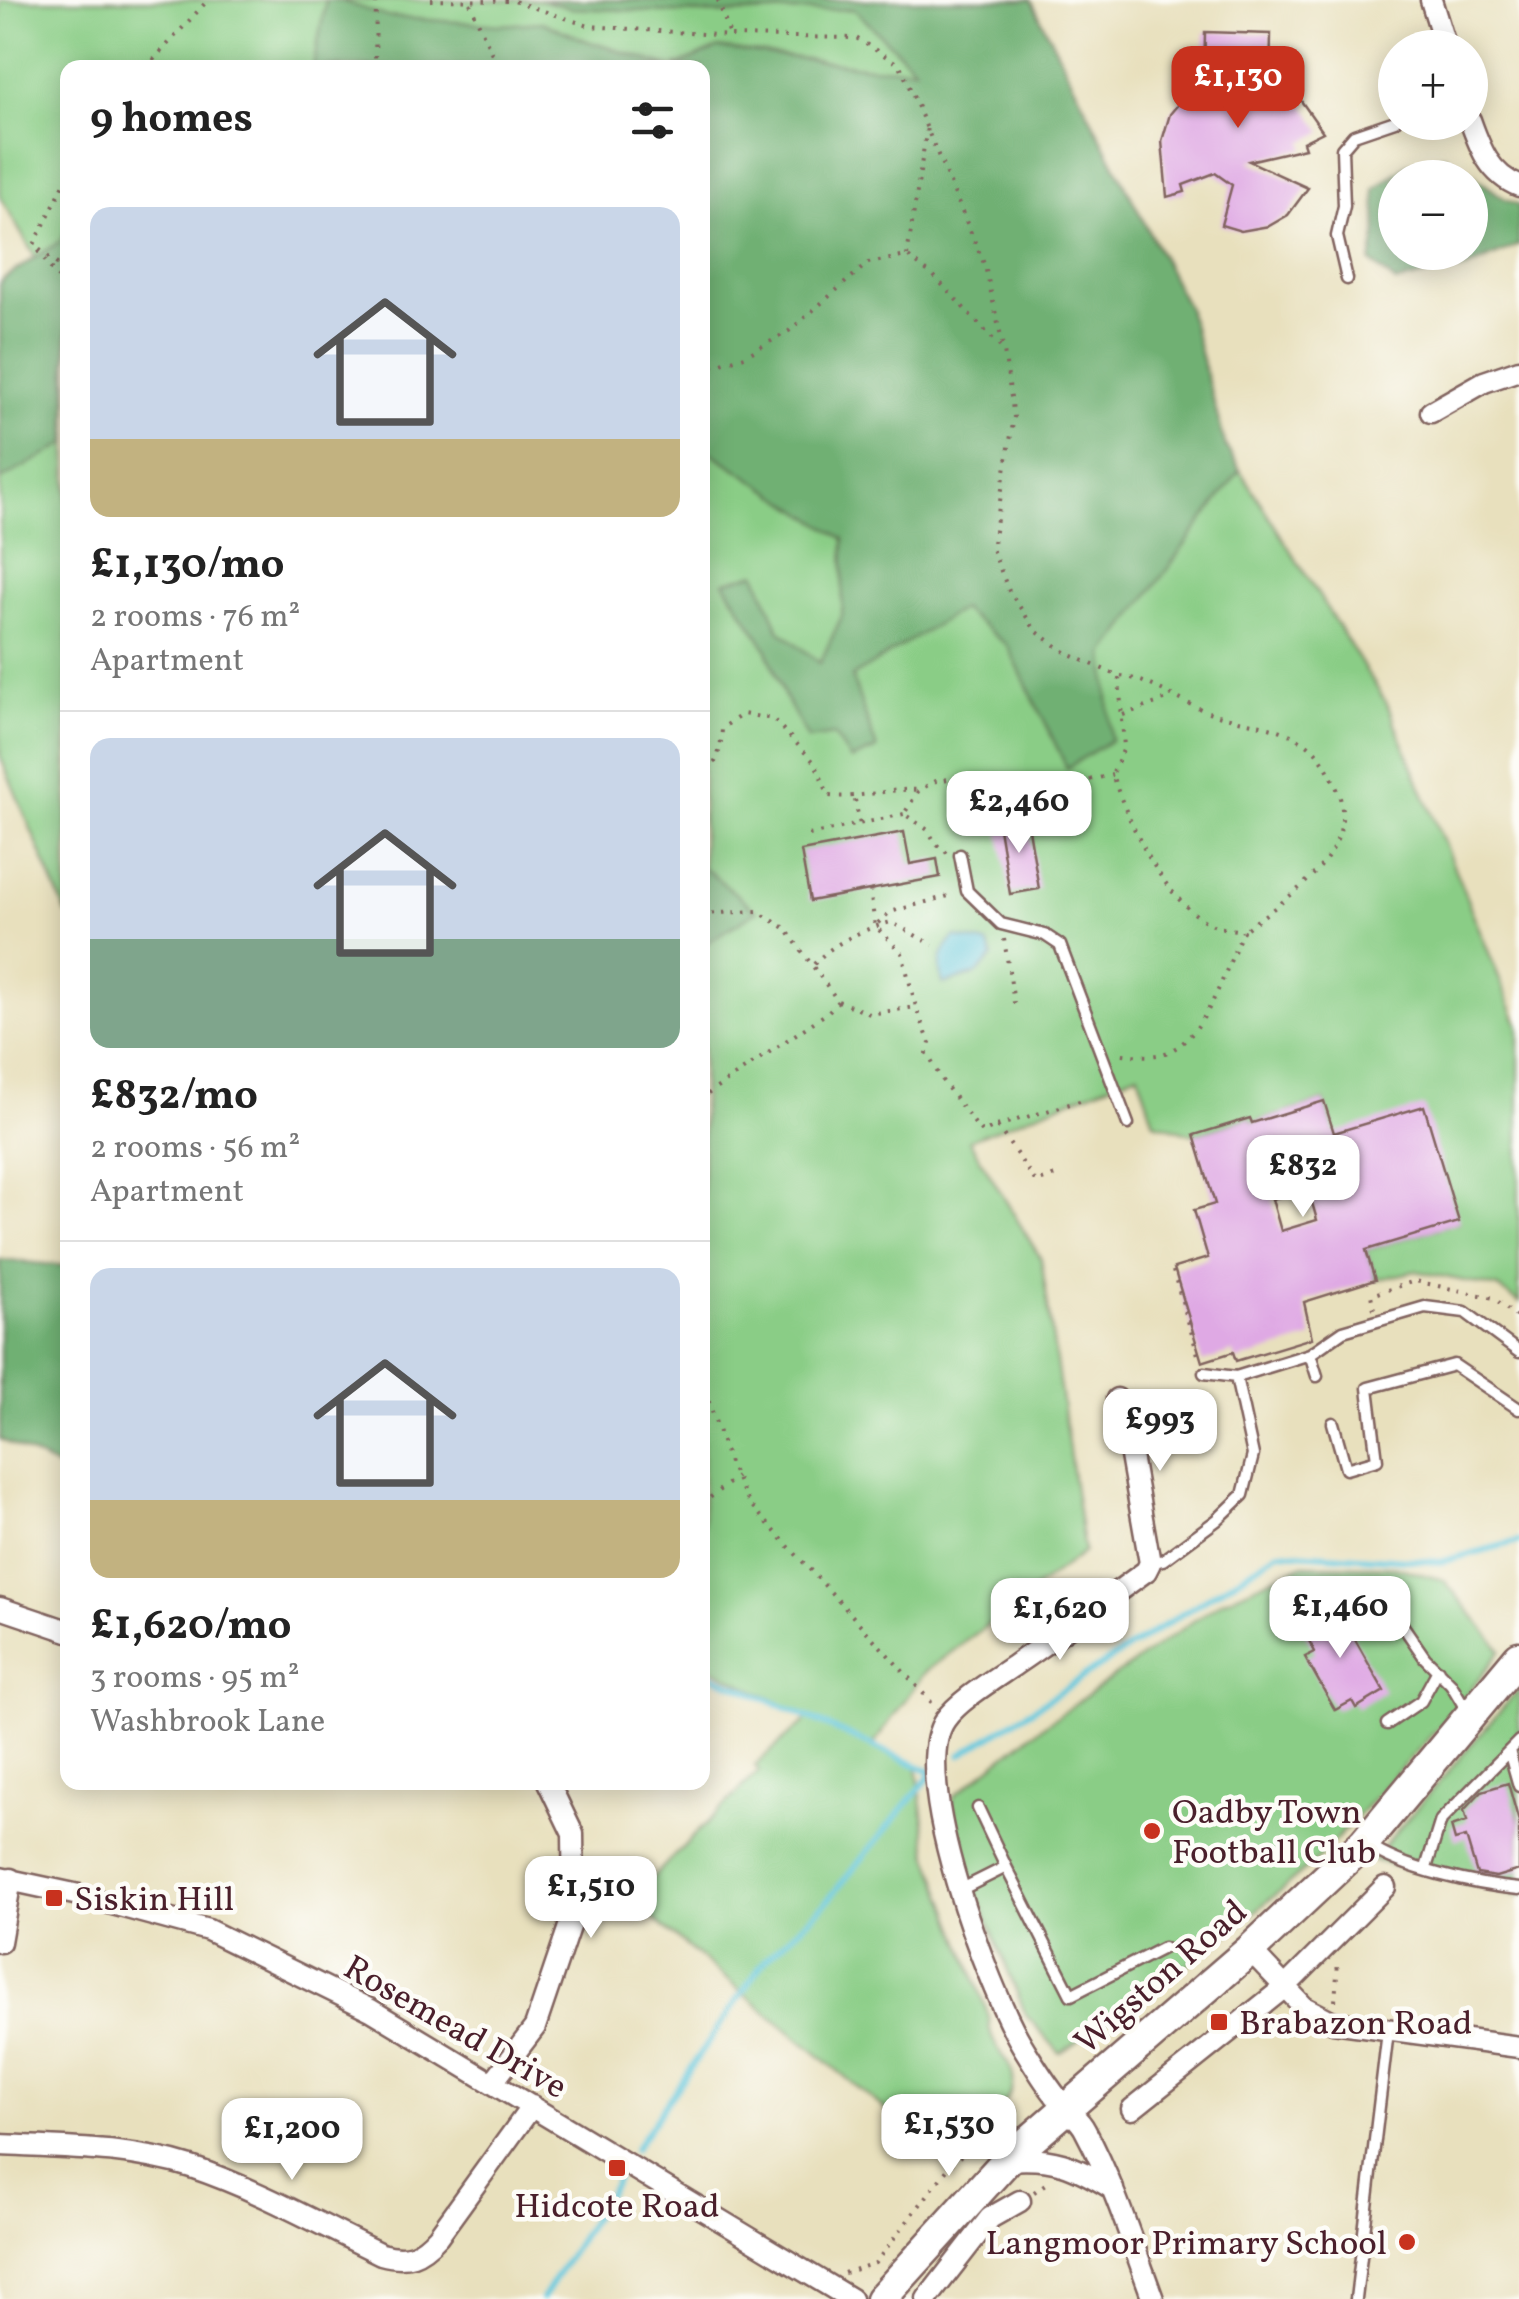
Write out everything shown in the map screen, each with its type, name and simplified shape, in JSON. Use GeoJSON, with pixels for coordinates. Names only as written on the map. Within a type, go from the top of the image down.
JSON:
{"type":"FeatureCollection","features":[{"type":"Feature","properties":{"kind":"main road","name":"Wigston Road"},"geometry":{"type":"LineString","coordinates":[[881,2299],[1006,2160],[1250,1950],[1364,1843],[1519,1657]]}},
{"type":"Feature","properties":{"kind":"street"},"geometry":{"type":"LineString","coordinates":[[1431,0],[1440,30]]}},
{"type":"Feature","properties":{"kind":"street"},"geometry":{"type":"LineString","coordinates":[[1479,140],[1491,166],[1508,182],[1519,186]]}},
{"type":"Feature","properties":{"kind":"street"},"geometry":{"type":"LineString","coordinates":[[1431,412],[1484,382],[1519,370]]}},
{"type":"Feature","properties":{"kind":"street"},"geometry":{"type":"LineString","coordinates":[[1117,1398],[1150,1562],[1146,1572],[995,1678],[946,1718],[936,1739],[936,1761],[940,1804],[959,1890],[1007,2017],[1065,2107],[1080,2120],[1113,2189],[1154,2299]]}},
{"type":"Feature","properties":{"kind":"street"},"geometry":{"type":"LineString","coordinates":[[0,1608],[60,1629]]}},
{"type":"Feature","properties":{"kind":"street"},"geometry":{"type":"LineString","coordinates":[[492,2082],[536,2026],[574,1912],[572,1834],[552,1790]]}},
{"type":"Feature","properties":{"kind":"street"},"geometry":{"type":"LineString","coordinates":[[0,1942],[6,1879]]}},
{"type":"Feature","properties":{"kind":"street","name":"Rosemead Drive"},"geometry":{"type":"LineString","coordinates":[[6,1879],[208,1930],[371,2010],[843,2294]]}},
{"type":"Feature","properties":{"kind":"street"},"geometry":{"type":"LineString","coordinates":[[1132,2109],[1284,1987],[1385,1888]]}},
{"type":"Feature","properties":{"kind":"street"},"geometry":{"type":"LineString","coordinates":[[1250,1950],[1304,2007],[1333,2022],[1519,2047]]}},
{"type":"Feature","properties":{"kind":"street"},"geometry":{"type":"LineString","coordinates":[[0,2145],[118,2154],[188,2166],[266,2198],[381,2254],[412,2258],[438,2236],[532,2106]]}},
{"type":"Feature","properties":{"kind":"street"},"geometry":{"type":"LineString","coordinates":[[1006,2160],[1054,2160],[1084,2171],[1113,2189]]}},
{"type":"Feature","properties":{"kind":"street"},"geometry":{"type":"LineString","coordinates":[[927,2299],[990,2218],[1020,2201]]}},
{"type":"Feature","properties":{"kind":"lane"},"geometry":{"type":"LineString","coordinates":[[1347,279],[1338,248],[1344,206],[1342,150],[1354,135],[1378,127]]}},
{"type":"Feature","properties":{"kind":"lane"},"geometry":{"type":"LineString","coordinates":[[960,855],[966,892],[1000,924],[1044,936],[1060,946],[1128,1124]]}},
{"type":"Feature","properties":{"kind":"lane"},"geometry":{"type":"LineString","coordinates":[[1204,1373],[1236,1377],[1310,1354],[1343,1330],[1425,1307],[1466,1312],[1519,1352]]}},
{"type":"Feature","properties":{"kind":"lane"},"geometry":{"type":"LineString","coordinates":[[1310,1354],[1317,1376]]}},
{"type":"Feature","properties":{"kind":"lane"},"geometry":{"type":"LineString","coordinates":[[1333,1424],[1346,1469],[1378,1460],[1368,1388],[1454,1365],[1519,1409]]}},
{"type":"Feature","properties":{"kind":"lane"},"geometry":{"type":"LineString","coordinates":[[1150,1562],[1163,1560],[1217,1520],[1243,1495],[1253,1455],[1236,1377]]}},
{"type":"Feature","properties":{"kind":"lane"},"geometry":{"type":"LineString","coordinates":[[1390,1607],[1452,1684],[1470,1716]]}},
{"type":"Feature","properties":{"kind":"lane"},"geometry":{"type":"LineString","coordinates":[[1388,1724],[1421,1701],[1438,1670]]}},
{"type":"Feature","properties":{"kind":"lane"},"geometry":{"type":"LineString","coordinates":[[1426,1868],[1441,1820],[1519,1741]]}},
{"type":"Feature","properties":{"kind":"lane"},"geometry":{"type":"LineString","coordinates":[[1508,1752],[1519,1786]]}},
{"type":"Feature","properties":{"kind":"lane"},"geometry":{"type":"LineString","coordinates":[[978,1808],[1071,1995],[1163,1948]]}},
{"type":"Feature","properties":{"kind":"lane"},"geometry":{"type":"LineString","coordinates":[[1364,1843],[1383,1856],[1488,1886],[1519,1889]]}},
{"type":"Feature","properties":{"kind":"lane"},"geometry":{"type":"LineString","coordinates":[[959,1890],[1006,1867]]}},
{"type":"Feature","properties":{"kind":"lane"},"geometry":{"type":"LineString","coordinates":[[1356,2299],[1388,2031]]}},
{"type":"Feature","properties":{"kind":"path"},"geometry":{"type":"LineString","coordinates":[[153,60],[208,0]]}},
{"type":"Feature","properties":{"kind":"path"},"geometry":{"type":"LineString","coordinates":[[375,60],[376,0]]}},
{"type":"Feature","properties":{"kind":"path"},"geometry":{"type":"LineString","coordinates":[[431,0],[514,1],[589,26],[730,36],[856,38],[900,65],[985,266],[1004,351],[1014,416],[992,549],[1008,590],[1036,630],[1068,654],[1119,676],[1140,679],[1208,712],[1268,725],[1306,744],[1322,758],[1338,791],[1342,818],[1337,843],[1320,868],[1295,893],[1242,931],[1200,1028],[1171,1051],[1149,1056],[1101,1052]]}},
{"type":"Feature","properties":{"kind":"path"},"geometry":{"type":"LineString","coordinates":[[718,0],[730,36]]}},
{"type":"Feature","properties":{"kind":"path"},"geometry":{"type":"LineString","coordinates":[[469,2],[494,60]]}},
{"type":"Feature","properties":{"kind":"path"},"geometry":{"type":"LineString","coordinates":[[907,256],[928,124]]}},
{"type":"Feature","properties":{"kind":"path"},"geometry":{"type":"LineString","coordinates":[[34,245],[60,192]]}},
{"type":"Feature","properties":{"kind":"path"},"geometry":{"type":"LineString","coordinates":[[34,245],[60,267]]}},
{"type":"Feature","properties":{"kind":"path"},"geometry":{"type":"LineString","coordinates":[[34,245],[60,281]]}},
{"type":"Feature","properties":{"kind":"path"},"geometry":{"type":"LineString","coordinates":[[710,367],[745,356],[789,332],[868,263],[907,256],[934,276],[1004,351]]}},
{"type":"Feature","properties":{"kind":"path"},"geometry":{"type":"LineString","coordinates":[[1119,676],[1124,748],[1112,775],[1129,820],[1180,901],[1212,925],[1242,931]]}},
{"type":"Feature","properties":{"kind":"path"},"geometry":{"type":"LineString","coordinates":[[1123,715],[1172,696]]}},
{"type":"Feature","properties":{"kind":"path"},"geometry":{"type":"LineString","coordinates":[[710,771],[722,750],[722,728],[742,714],[773,719],[815,763],[829,796],[854,798],[893,788],[919,790]]}},
{"type":"Feature","properties":{"kind":"path"},"geometry":{"type":"LineString","coordinates":[[808,835],[904,814],[919,790],[936,781],[968,776],[1052,788],[1112,775]]}},
{"type":"Feature","properties":{"kind":"path"},"geometry":{"type":"LineString","coordinates":[[854,798],[860,825]]}},
{"type":"Feature","properties":{"kind":"path"},"geometry":{"type":"LineString","coordinates":[[904,814],[928,830],[950,856],[960,855]]}},
{"type":"Feature","properties":{"kind":"path"},"geometry":{"type":"LineString","coordinates":[[870,890],[875,926],[902,953],[930,1042],[927,1052],[982,1134],[1084,1100]]}},
{"type":"Feature","properties":{"kind":"path"},"geometry":{"type":"LineString","coordinates":[[875,926],[890,912],[966,892]]}},
{"type":"Feature","properties":{"kind":"path"},"geometry":{"type":"LineString","coordinates":[[710,915],[758,911],[785,928],[838,1001],[870,1014],[916,1007]]}},
{"type":"Feature","properties":{"kind":"path"},"geometry":{"type":"LineString","coordinates":[[814,964],[826,951],[891,922],[933,945]]}},
{"type":"Feature","properties":{"kind":"path"},"geometry":{"type":"LineString","coordinates":[[1000,924],[1015,1009]]}},
{"type":"Feature","properties":{"kind":"path"},"geometry":{"type":"LineString","coordinates":[[710,1093],[827,1013],[838,1001]]}},
{"type":"Feature","properties":{"kind":"path"},"geometry":{"type":"LineString","coordinates":[[997,1126],[1036,1182],[1061,1174]]}},
{"type":"Feature","properties":{"kind":"path"},"geometry":{"type":"LineString","coordinates":[[1173,1271],[1204,1373]]}},
{"type":"Feature","properties":{"kind":"path"},"geometry":{"type":"LineString","coordinates":[[710,1404],[736,1477],[750,1503],[946,1718]]}},
{"type":"Feature","properties":{"kind":"path"},"geometry":{"type":"LineString","coordinates":[[710,1498],[736,1477]]}},
{"type":"Feature","properties":{"kind":"path"},"geometry":{"type":"LineString","coordinates":[[1220,2038],[1333,2022],[1341,1930]]}},
{"type":"Feature","properties":{"kind":"path"},"geometry":{"type":"LineString","coordinates":[[843,2294],[844,2272],[875,2263],[954,2161],[1018,2109]]}},
{"type":"Feature","properties":{"kind":"green space"},"geometry":{"type":"Polygon","coordinates":[[[0,0],[1031,0],[1188,309],[1226,448],[1387,704],[1519,1026],[1519,1303],[1498,1288],[1416,1271],[1375,1280],[1366,1250],[1458,1222],[1334,1133],[1324,1101],[1252,1123],[1249,1118],[1194,1135],[1154,1122],[1138,1073],[969,1140],[1041,1259],[1084,1552],[925,1672],[873,1745],[917,1767],[928,1853],[989,2017],[993,2039],[1013,2077],[1010,2095],[950,2163],[630,1900],[759,1771],[755,1765],[809,1718],[710,1668],[710,60],[60,60],[60,898],[0,756],[0,284],[35,257],[0,197],[0,0]]]}},
{"type":"Feature","properties":{"kind":"green space"},"geometry":{"type":"Polygon","coordinates":[[[326,0],[339,0],[388,17],[501,25],[542,22],[648,60],[314,60],[326,0]]]}},
{"type":"Feature","properties":{"kind":"green space"},"geometry":{"type":"Polygon","coordinates":[[[541,0],[1031,0],[1188,309],[1226,447],[1240,470],[1105,654],[1111,740],[1067,768],[1007,645],[961,609],[852,677],[877,749],[851,760],[834,735],[808,739],[784,695],[766,648],[724,582],[756,573],[779,630],[820,663],[842,616],[844,539],[710,452],[710,60],[690,60],[718,48],[870,67],[915,68],[854,9],[722,14],[570,8],[541,0]]]}},
{"type":"Feature","properties":{"kind":"green space"},"geometry":{"type":"Polygon","coordinates":[[[1445,155],[1452,160],[1426,160],[1445,155]]]}},
{"type":"Feature","properties":{"kind":"green space"},"geometry":{"type":"Polygon","coordinates":[[[1378,187],[1378,268],[1371,262],[1377,232],[1378,187]]]}},
{"type":"Feature","properties":{"kind":"green space"},"geometry":{"type":"Polygon","coordinates":[[[1488,187],[1519,205],[1519,245],[1488,259],[1488,187]]]}},
{"type":"Feature","properties":{"kind":"green space"},"geometry":{"type":"Polygon","coordinates":[[[60,241],[60,447],[0,480],[0,284],[60,241]]]}},
{"type":"Feature","properties":{"kind":"green space"},"geometry":{"type":"Polygon","coordinates":[[[1381,270],[1463,270],[1435,273],[1396,283],[1381,270]]]}},
{"type":"Feature","properties":{"kind":"green space"},"geometry":{"type":"Polygon","coordinates":[[[710,873],[757,911],[710,941],[710,873]]]}},
{"type":"Feature","properties":{"kind":"green space"},"geometry":{"type":"Polygon","coordinates":[[[0,1260],[60,1265],[60,1469],[0,1439],[0,1260]]]}},
{"type":"Feature","properties":{"kind":"green space","name":"Oadby Town Football Club"},"geometry":{"type":"Polygon","coordinates":[[[1302,1565],[1395,1567],[1444,1580],[1501,1650],[1461,1703],[1318,1859],[1213,1947],[1060,2053],[1026,2015],[969,1874],[952,1802],[955,1795],[1032,1734],[1222,1601],[1302,1565]]]}},
{"type":"Feature","properties":{"kind":"green space"},"geometry":{"type":"Polygon","coordinates":[[[1519,1689],[1519,1896],[1372,1860],[1519,1689]]]}},
{"type":"Feature","properties":{"kind":"water"},"geometry":{"type":"Polygon","coordinates":[[[955,937],[988,944],[993,957],[977,974],[943,984],[942,958],[955,937]]]}},
{"type":"Feature","properties":{"kind":"building"},"geometry":{"type":"Polygon","coordinates":[[[1205,32],[1271,34],[1270,81],[1299,98],[1323,132],[1303,142],[1305,148],[1249,161],[1308,188],[1288,215],[1269,226],[1241,231],[1221,225],[1232,185],[1215,173],[1183,185],[1185,192],[1167,197],[1162,141],[1170,114],[1185,96],[1204,84],[1205,32]]]}},
{"type":"Feature","properties":{"kind":"building"},"geometry":{"type":"Polygon","coordinates":[[[1027,817],[1039,889],[1010,894],[998,822],[1027,817]]]}},
{"type":"Feature","properties":{"kind":"building"},"geometry":{"type":"Polygon","coordinates":[[[904,832],[910,864],[937,859],[940,877],[810,901],[801,851],[904,832]]]}},
{"type":"Feature","properties":{"kind":"building"},"geometry":{"type":"Polygon","coordinates":[[[1324,1101],[1334,1133],[1424,1106],[1459,1222],[1366,1250],[1375,1280],[1304,1302],[1312,1338],[1236,1361],[1233,1352],[1202,1362],[1174,1268],[1208,1258],[1194,1210],[1215,1204],[1194,1135],[1250,1118],[1252,1123],[1324,1101]],[[1308,1189],[1272,1199],[1281,1231],[1317,1220],[1308,1189]]]}},
{"type":"Feature","properties":{"kind":"building"},"geometry":{"type":"Polygon","coordinates":[[[1336,1606],[1384,1691],[1356,1708],[1352,1701],[1335,1710],[1305,1657],[1315,1652],[1301,1626],[1336,1606]]]}},
{"type":"Feature","properties":{"kind":"building"},"geometry":{"type":"Polygon","coordinates":[[[1508,1783],[1519,1822],[1519,1870],[1496,1877],[1477,1874],[1466,1837],[1455,1840],[1451,1826],[1467,1821],[1464,1810],[1482,1791],[1508,1783]]]}},
{"type":"Feature","properties":{"kind":"waterway"},"geometry":{"type":"LineString","coordinates":[[961,1755],[1279,1552],[1440,1562],[1519,1541]]}},
{"type":"Feature","properties":{"kind":"waterway"},"geometry":{"type":"LineString","coordinates":[[710,1675],[930,1771]]}},
{"type":"Feature","properties":{"kind":"waterway"},"geometry":{"type":"LineString","coordinates":[[634,2150],[765,1960],[823,1906],[930,1776]]}},
{"type":"Feature","properties":{"kind":"waterway"},"geometry":{"type":"LineString","coordinates":[[542,2299],[617,2179]]}},
{"type":"Feature","properties":{"kind":"place","name":"Oadby Town Football Club"},"geometry":{"type":"Point","coordinates":[1152,1831]}},
{"type":"Feature","properties":{"kind":"place","name":"Siskin Hill"},"geometry":{"type":"Point","coordinates":[54,1898]}},
{"type":"Feature","properties":{"kind":"place","name":"Brabazon Road"},"geometry":{"type":"Point","coordinates":[1219,2022]}},
{"type":"Feature","properties":{"kind":"place","name":"Hidcote Road"},"geometry":{"type":"Point","coordinates":[617,2168]}},
{"type":"Feature","properties":{"kind":"place","name":"Langmoor Primary School"},"geometry":{"type":"Point","coordinates":[1407,2242]}}]}
